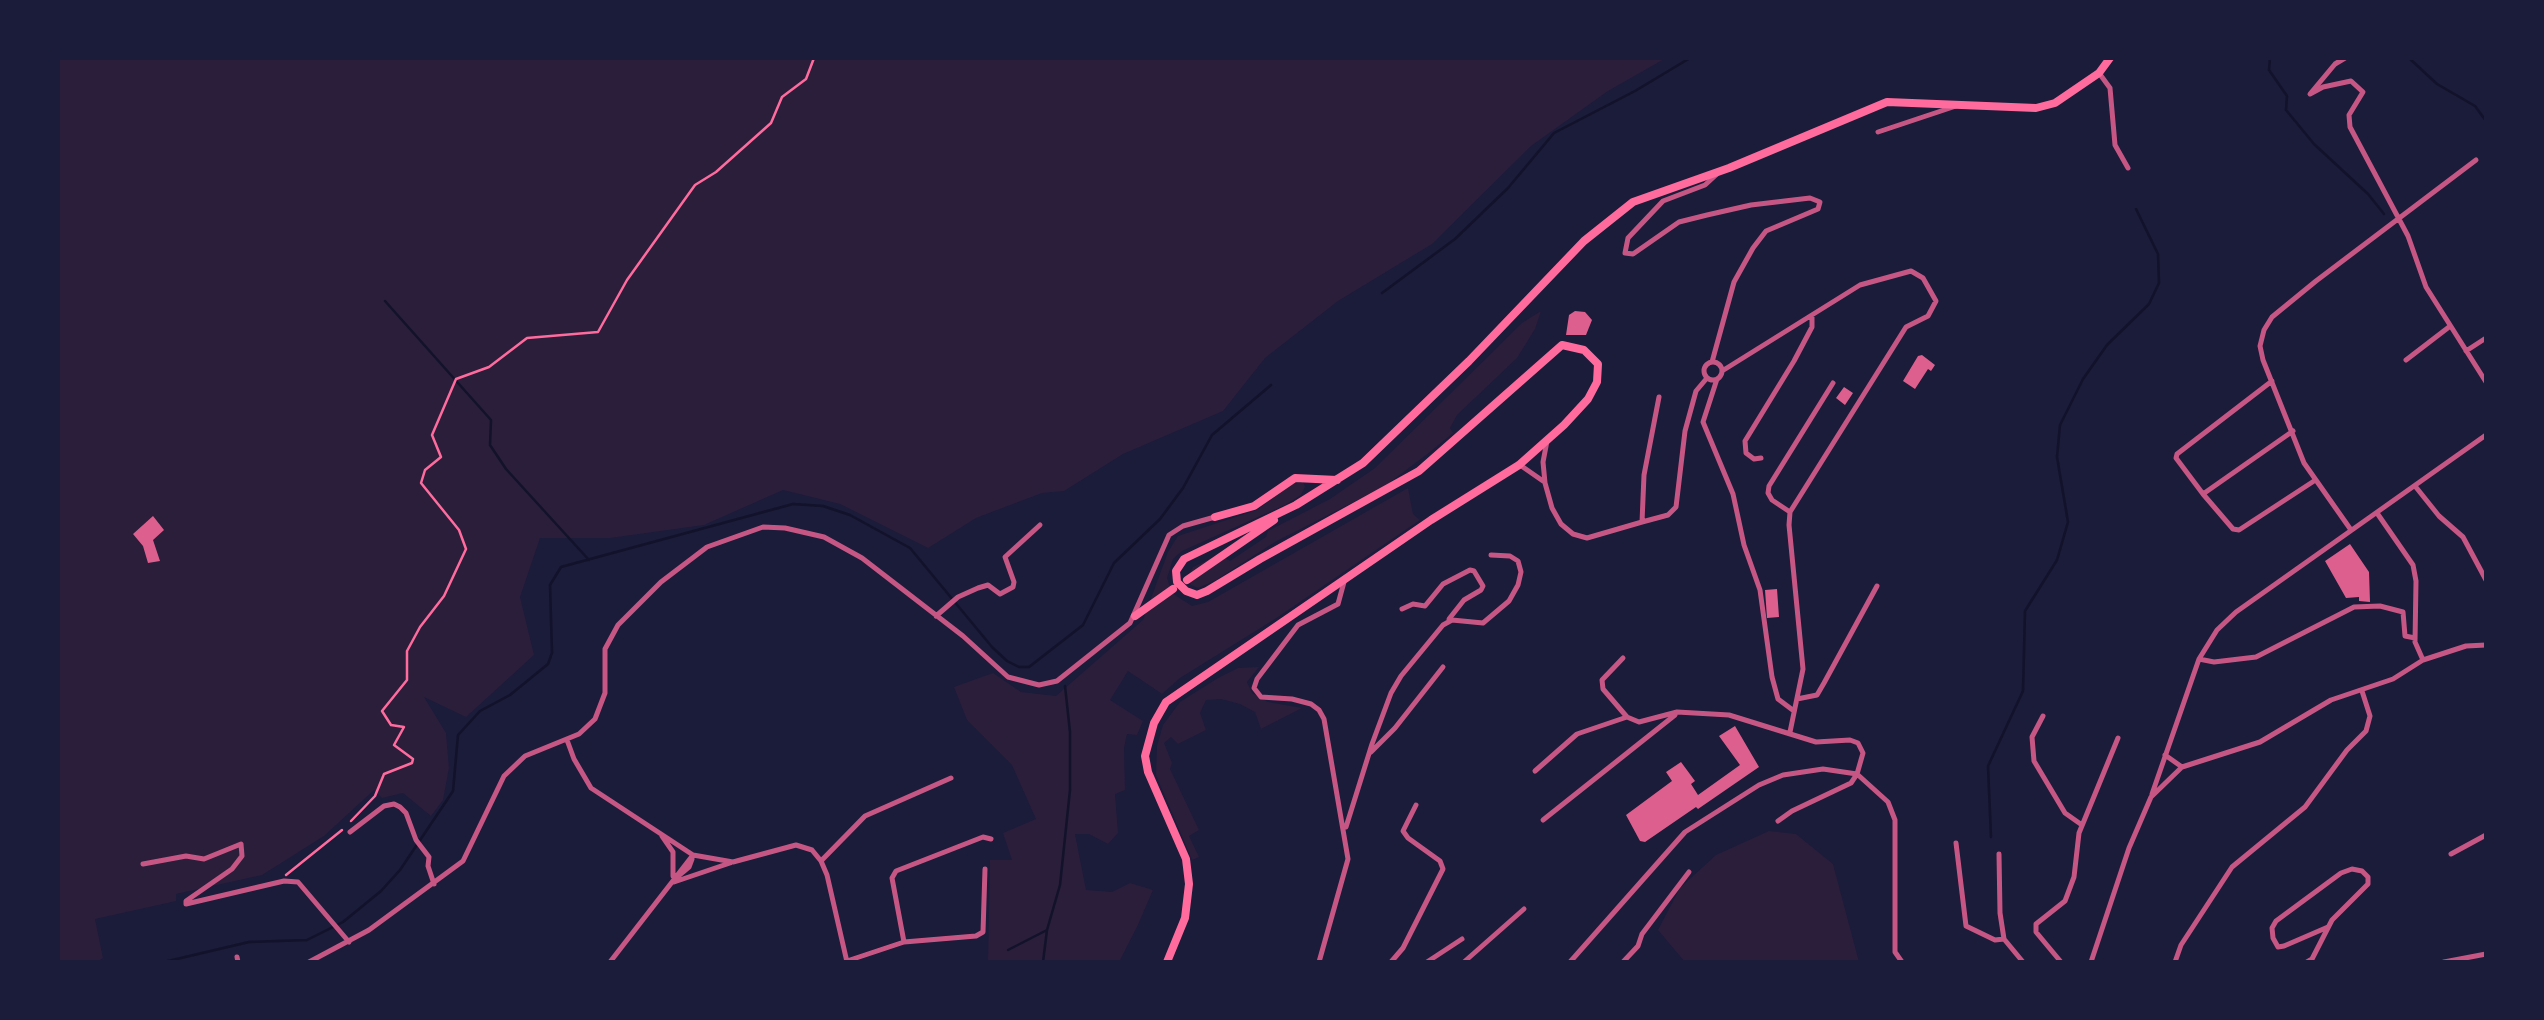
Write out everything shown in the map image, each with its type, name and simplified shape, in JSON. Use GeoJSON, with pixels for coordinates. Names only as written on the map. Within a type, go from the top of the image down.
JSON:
{"type":"FeatureCollection","features":[{"type":"Feature","properties":{"kind":"main road"},"geometry":{"type":"LineString","coordinates":[[1187,580],[1363,463],[1618,212],[1874,105],[1898,101],[2036,108],[2055,102],[2099,73],[2110,58]]}},
{"type":"Feature","properties":{"kind":"main road"},"geometry":{"type":"LineString","coordinates":[[1168,962],[1185,918],[1190,884],[1186,859],[1148,772],[1145,756],[1154,723],[1166,702],[1431,520],[1519,465],[1588,398],[1598,382],[1598,364],[1592,356],[1568,344],[1551,353],[1458,438],[1397,486],[1260,558],[1207,592],[1186,591],[1177,582],[1176,571],[1184,559],[1299,503]]}},
{"type":"Feature","properties":{"kind":"main road"},"geometry":{"type":"LineString","coordinates":[[1215,517],[1249,508],[1290,480],[1308,476],[1337,480]]}},
{"type":"Feature","properties":{"kind":"main road"},"geometry":{"type":"LineString","coordinates":[[1308,476],[1317,492]]}},
{"type":"Feature","properties":{"kind":"main road"},"geometry":{"type":"LineString","coordinates":[[1135,616],[1173,590]]}},
{"type":"Feature","properties":{"kind":"street"},"geometry":{"type":"LineString","coordinates":[[2345,58],[2310,94],[2350,81],[2363,92],[2349,115],[2350,128],[2399,218],[2426,287],[2486,382]]}},
{"type":"Feature","properties":{"kind":"street"},"geometry":{"type":"LineString","coordinates":[[2099,73],[2110,88],[2115,145],[2128,168]]}},
{"type":"Feature","properties":{"kind":"street"},"geometry":{"type":"LineString","coordinates":[[1878,132],[1958,105]]}},
{"type":"Feature","properties":{"kind":"street"},"geometry":{"type":"LineString","coordinates":[[2351,530],[2315,480],[2260,346],[2272,317],[2476,160]]}},
{"type":"Feature","properties":{"kind":"street"},"geometry":{"type":"LineString","coordinates":[[1708,378],[1705,367],[1712,362],[1741,268],[1766,232],[1818,208],[1817,199],[1751,205],[1689,220],[1651,239],[1633,254],[1626,253],[1628,238],[1663,200],[1705,185],[1718,172]]}},
{"type":"Feature","properties":{"kind":"street"},"geometry":{"type":"LineString","coordinates":[[1790,732],[1803,669],[1790,512],[1906,327],[1934,310],[1936,301],[1918,272],[1904,271],[1860,285],[1722,371],[1703,422],[1733,494],[1744,546],[1760,590],[1778,699],[1794,711]]}},
{"type":"Feature","properties":{"kind":"street"},"geometry":{"type":"LineString","coordinates":[[1761,458],[1754,459],[1746,453],[1745,441],[1803,344],[1812,327],[1812,315]]}},
{"type":"Feature","properties":{"kind":"street"},"geometry":{"type":"LineString","coordinates":[[2406,360],[2449,327]]}},
{"type":"Feature","properties":{"kind":"street"},"geometry":{"type":"LineString","coordinates":[[2466,351],[2486,338]]}},
{"type":"Feature","properties":{"kind":"street"},"geometry":{"type":"LineString","coordinates":[[1712,362],[1719,363],[1722,371]]}},
{"type":"Feature","properties":{"kind":"street"},"geometry":{"type":"LineString","coordinates":[[1708,378],[1716,379]]}},
{"type":"Feature","properties":{"kind":"street"},"geometry":{"type":"LineString","coordinates":[[1547,441],[1545,484],[1552,508],[1561,524],[1573,534],[1600,536],[1668,515],[1676,507],[1685,431],[1696,392],[1708,378]]}},
{"type":"Feature","properties":{"kind":"street"},"geometry":{"type":"LineString","coordinates":[[2272,381],[2176,458],[2233,529],[2239,530],[2315,480]]}},
{"type":"Feature","properties":{"kind":"street"},"geometry":{"type":"LineString","coordinates":[[1790,512],[1772,500],[1769,486],[1833,382]]}},
{"type":"Feature","properties":{"kind":"street"},"geometry":{"type":"LineString","coordinates":[[1642,522],[1644,475],[1659,398]]}},
{"type":"Feature","properties":{"kind":"street"},"geometry":{"type":"LineString","coordinates":[[2203,494],[2293,431]]}},
{"type":"Feature","properties":{"kind":"street"},"geometry":{"type":"LineString","coordinates":[[2091,962],[2199,659],[2217,630],[2236,612],[2486,435]]}},
{"type":"Feature","properties":{"kind":"street"},"geometry":{"type":"LineString","coordinates":[[1519,465],[1545,484]]}},
{"type":"Feature","properties":{"kind":"street"},"geometry":{"type":"LineString","coordinates":[[2415,486],[2439,516],[2463,537],[2486,580]]}},
{"type":"Feature","properties":{"kind":"street"},"geometry":{"type":"LineString","coordinates":[[2377,513],[2413,565],[2416,638],[2423,660]]}},
{"type":"Feature","properties":{"kind":"street"},"geometry":{"type":"LineString","coordinates":[[309,962],[434,884],[463,861],[504,776],[525,756],[588,728],[605,693],[610,636],[624,618],[696,554],[763,527],[798,530],[838,542],[1008,676],[1039,685],[1057,681],[1124,629],[1135,616],[1169,535],[1183,526],[1215,517]]}},
{"type":"Feature","properties":{"kind":"street"},"geometry":{"type":"LineString","coordinates":[[936,616],[958,597],[988,586],[1000,594],[1013,586],[1006,557],[1040,525]]}},
{"type":"Feature","properties":{"kind":"street"},"geometry":{"type":"LineString","coordinates":[[1447,621],[1483,623],[1509,601],[1521,572],[1518,561],[1510,556],[1490,555]]}},
{"type":"Feature","properties":{"kind":"street"},"geometry":{"type":"LineString","coordinates":[[1345,830],[1390,694],[1464,600],[1483,586],[1470,570],[1443,584],[1426,606],[1413,604],[1402,609]]}},
{"type":"Feature","properties":{"kind":"street"},"geometry":{"type":"LineString","coordinates":[[1319,962],[1348,859],[1328,739],[1319,710],[1292,699],[1261,697],[1254,688],[1298,625],[1338,604],[1344,582]]}},
{"type":"Feature","properties":{"kind":"street"},"geometry":{"type":"LineString","coordinates":[[1797,700],[1816,694],[1824,684],[1877,586]]}},
{"type":"Feature","properties":{"kind":"street"},"geometry":{"type":"LineString","coordinates":[[2199,659],[2214,662],[2256,657],[2354,607],[2380,606],[2403,612],[2405,636],[2416,638]]}},
{"type":"Feature","properties":{"kind":"street"},"geometry":{"type":"LineString","coordinates":[[2150,797],[2182,767],[2260,742],[2331,700],[2393,679],[2423,660],[2466,646],[2486,645]]}},
{"type":"Feature","properties":{"kind":"street"},"geometry":{"type":"LineString","coordinates":[[1623,658],[1602,680],[1603,689],[1627,717],[1639,722],[1677,712],[1728,715],[1816,742],[1858,743],[1863,753],[1850,783],[1778,821]]}},
{"type":"Feature","properties":{"kind":"street"},"geometry":{"type":"LineString","coordinates":[[1369,752],[1395,728],[1442,667]]}},
{"type":"Feature","properties":{"kind":"street"},"geometry":{"type":"LineString","coordinates":[[2175,962],[2190,931],[2232,867],[2305,807],[2347,750],[2366,732],[2370,716],[2362,691]]}},
{"type":"Feature","properties":{"kind":"street"},"geometry":{"type":"LineString","coordinates":[[1543,820],[1677,712]]}},
{"type":"Feature","properties":{"kind":"street"},"geometry":{"type":"LineString","coordinates":[[2043,716],[2032,737],[2034,761],[2065,813],[2082,826]]}},
{"type":"Feature","properties":{"kind":"street"},"geometry":{"type":"LineString","coordinates":[[1536,771],[1577,734],[1627,717]]}},
{"type":"Feature","properties":{"kind":"street"},"geometry":{"type":"LineString","coordinates":[[2060,962],[2036,932],[2036,924],[2065,901],[2074,878],[2082,826],[2118,738]]}},
{"type":"Feature","properties":{"kind":"street"},"geometry":{"type":"LineString","coordinates":[[567,740],[590,788],[693,855],[733,862]]}},
{"type":"Feature","properties":{"kind":"street"},"geometry":{"type":"LineString","coordinates":[[2165,755],[2182,767]]}},
{"type":"Feature","properties":{"kind":"street"},"geometry":{"type":"LineString","coordinates":[[1570,962],[1685,832],[1732,800],[1782,775],[1823,768],[1857,774],[1888,802],[1895,820],[1894,952],[1902,962]]}},
{"type":"Feature","properties":{"kind":"street"},"geometry":{"type":"LineString","coordinates":[[822,861],[864,816],[951,778]]}},
{"type":"Feature","properties":{"kind":"street"},"geometry":{"type":"LineString","coordinates":[[350,832],[370,814],[394,804],[406,813],[416,840],[424,849],[434,884]]}},
{"type":"Feature","properties":{"kind":"street"},"geometry":{"type":"LineString","coordinates":[[1391,962],[1403,948],[1442,868],[1440,861],[1403,830],[1416,805]]}},
{"type":"Feature","properties":{"kind":"street"},"geometry":{"type":"LineString","coordinates":[[661,834],[675,860],[671,882]]}},
{"type":"Feature","properties":{"kind":"street"},"geometry":{"type":"LineString","coordinates":[[2451,854],[2486,835]]}},
{"type":"Feature","properties":{"kind":"street"},"geometry":{"type":"LineString","coordinates":[[904,942],[892,878],[896,871],[983,836],[992,839]]}},
{"type":"Feature","properties":{"kind":"street"},"geometry":{"type":"LineString","coordinates":[[1956,843],[1966,926],[1995,940],[2004,939]]}},
{"type":"Feature","properties":{"kind":"street"},"geometry":{"type":"LineString","coordinates":[[142,864],[186,856],[204,859],[241,844],[242,856],[232,869],[186,900],[186,904],[284,881],[298,882],[347,939]]}},
{"type":"Feature","properties":{"kind":"street"},"geometry":{"type":"LineString","coordinates":[[671,882],[796,845],[812,850],[822,861],[847,962],[904,942],[976,936],[983,932],[985,868]]}},
{"type":"Feature","properties":{"kind":"street"},"geometry":{"type":"LineString","coordinates":[[1999,854],[2004,939],[2023,962]]}},
{"type":"Feature","properties":{"kind":"street"},"geometry":{"type":"LineString","coordinates":[[610,962],[671,882],[689,866],[693,855]]}},
{"type":"Feature","properties":{"kind":"street"},"geometry":{"type":"LineString","coordinates":[[2307,962],[2328,927],[2368,884],[2362,871],[2352,868],[2341,873],[2276,921],[2273,938],[2278,947],[2284,946],[2328,927]]}},
{"type":"Feature","properties":{"kind":"street"},"geometry":{"type":"LineString","coordinates":[[1623,962],[1689,872]]}},
{"type":"Feature","properties":{"kind":"street"},"geometry":{"type":"LineString","coordinates":[[1464,962],[1524,909]]}},
{"type":"Feature","properties":{"kind":"street"},"geometry":{"type":"LineString","coordinates":[[1427,962],[1462,939]]}},
{"type":"Feature","properties":{"kind":"street"},"geometry":{"type":"LineString","coordinates":[[2444,962],[2486,954]]}},
{"type":"Feature","properties":{"kind":"path"},"geometry":{"type":"LineString","coordinates":[[284,881],[288,870],[337,836],[375,796],[384,774],[412,762],[394,745],[404,727],[391,725],[382,712],[408,680],[407,651],[444,596],[466,550],[459,530],[421,483],[426,470],[441,458],[432,435],[456,379],[489,367],[526,338],[598,332],[627,280],[695,185],[716,172],[771,122],[782,97],[806,80],[814,58]]}},
{"type":"Feature","properties":{"kind":"shaded area"},"geometry":{"type":"Polygon","coordinates":[[[58,58],[1666,58],[1608,91],[1531,146],[1432,244],[1338,301],[1265,358],[1223,411],[1123,454],[1064,491],[1042,493],[976,518],[928,548],[840,504],[783,490],[704,525],[610,538],[540,538],[520,597],[534,655],[466,717],[424,697],[446,733],[449,768],[443,800],[431,816],[403,793],[382,798],[374,790],[324,836],[262,875],[176,894],[176,901],[95,919],[103,958],[97,962],[58,962],[58,58]]]}},
{"type":"Feature","properties":{"kind":"shaded area"},"geometry":{"type":"Polygon","coordinates":[[[1541,311],[1517,358],[1457,415],[1450,428],[1453,433],[1430,452],[1385,486],[1275,542],[1216,580],[1198,588],[1191,585],[1188,576],[1193,567],[1220,554],[1230,561],[1266,537],[1268,531],[1330,499],[1375,468],[1522,323],[1541,311]]]}},
{"type":"Feature","properties":{"kind":"shaded area"},"geometry":{"type":"Polygon","coordinates":[[[1303,482],[1301,495],[1285,505],[1182,551],[1173,559],[1167,578],[1172,593],[1192,606],[1208,602],[1408,488],[1413,514],[1420,520],[1180,678],[1162,694],[1128,671],[1110,700],[1143,721],[1137,735],[1127,734],[1125,790],[1115,794],[1118,833],[1108,844],[1089,834],[1075,834],[1086,890],[1112,892],[1130,883],[1153,890],[1137,927],[1119,962],[988,962],[990,860],[1012,860],[1003,833],[1036,819],[1012,765],[967,720],[954,687],[993,673],[1021,692],[1056,696],[1143,620],[1168,552],[1178,536],[1257,510],[1292,484],[1303,482]]]}},
{"type":"Feature","properties":{"kind":"shaded area"},"geometry":{"type":"Polygon","coordinates":[[[1259,667],[1247,682],[1252,693],[1268,702],[1302,708],[1261,729],[1255,712],[1240,704],[1206,700],[1200,713],[1206,730],[1178,744],[1171,737],[1164,743],[1172,763],[1170,769],[1199,830],[1189,836],[1199,857],[1192,860],[1156,775],[1157,746],[1163,725],[1180,702],[1218,678],[1238,668],[1259,667]]]}},
{"type":"Feature","properties":{"kind":"shaded area"},"geometry":{"type":"Polygon","coordinates":[[[1769,831],[1796,834],[1833,864],[1859,962],[1685,962],[1658,930],[1680,888],[1716,855],[1769,831]]]}},
{"type":"Feature","properties":{"kind":"building"},"geometry":{"type":"Polygon","coordinates":[[[1585,312],[1592,320],[1586,335],[1566,335],[1569,315],[1585,312]]]}},
{"type":"Feature","properties":{"kind":"building"},"geometry":{"type":"Polygon","coordinates":[[[1922,355],[1935,365],[1915,389],[1903,381],[1922,355]]]}},
{"type":"Feature","properties":{"kind":"building"},"geometry":{"type":"Polygon","coordinates":[[[1844,387],[1853,393],[1845,405],[1836,398],[1844,387]]]}},
{"type":"Feature","properties":{"kind":"building"},"geometry":{"type":"Polygon","coordinates":[[[153,516],[164,530],[153,540],[160,561],[148,563],[143,546],[133,534],[153,516]]]}},
{"type":"Feature","properties":{"kind":"building"},"geometry":{"type":"Polygon","coordinates":[[[2350,544],[2369,572],[2370,602],[2359,601],[2359,597],[2346,598],[2325,561],[2350,544]]]}},
{"type":"Feature","properties":{"kind":"building"},"geometry":{"type":"Polygon","coordinates":[[[1777,589],[1779,617],[1767,618],[1765,590],[1777,589]]]}},
{"type":"Feature","properties":{"kind":"building"},"geometry":{"type":"Polygon","coordinates":[[[1735,726],[1759,767],[1645,842],[1640,841],[1626,815],[1672,781],[1666,772],[1681,762],[1695,781],[1691,784],[1698,795],[1740,765],[1719,736],[1735,726]]]}},
{"type":"Feature","properties":{"kind":"waterway"},"geometry":{"type":"LineString","coordinates":[[1382,293],[1455,239],[1508,188],[1554,133],[1690,58]]}},
{"type":"Feature","properties":{"kind":"waterway"},"geometry":{"type":"LineString","coordinates":[[2270,58],[2269,70],[2287,96],[2286,110],[2384,214]]}},
{"type":"Feature","properties":{"kind":"waterway"},"geometry":{"type":"LineString","coordinates":[[2409,58],[2437,84],[2475,106],[2486,121]]}},
{"type":"Feature","properties":{"kind":"waterway"},"geometry":{"type":"LineString","coordinates":[[1991,837],[1988,766],[2023,691],[2025,611],[2057,560],[2068,522],[2057,457],[2060,425],[2083,379],[2107,345],[2149,304],[2159,283],[2158,254],[2136,209]]}},
{"type":"Feature","properties":{"kind":"waterway"},"geometry":{"type":"LineString","coordinates":[[385,301],[491,420],[490,445],[506,469],[589,560]]}},
{"type":"Feature","properties":{"kind":"waterway"},"geometry":{"type":"LineString","coordinates":[[164,962],[249,942],[307,940],[343,922],[381,891],[400,870],[453,791],[458,735],[480,711],[510,695],[548,664],[552,653],[550,585],[561,567],[793,504],[823,506],[850,515],[910,548],[992,647],[1007,661],[1029,667],[1083,625],[1114,563],[1160,519],[1183,488],[1212,435],[1271,385]]}},
{"type":"Feature","properties":{"kind":"waterway"},"geometry":{"type":"LineString","coordinates":[[1008,950],[1047,930],[1060,885],[1070,790],[1065,686]]}},
{"type":"Feature","properties":{"kind":"waterway"},"geometry":{"type":"LineString","coordinates":[[1043,962],[1047,930]]}}]}
